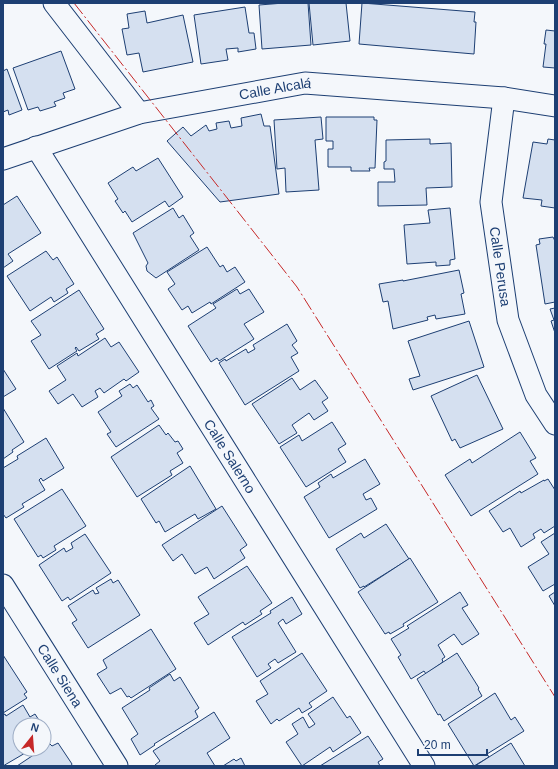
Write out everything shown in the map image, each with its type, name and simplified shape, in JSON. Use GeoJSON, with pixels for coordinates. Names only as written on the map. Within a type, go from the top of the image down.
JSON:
{"type":"FeatureCollection","features":[{"type":"Feature","properties":{"kind":"street"},"geometry":{"type":"LineString","coordinates":[[54,3],[139,113]]}},
{"type":"Feature","properties":{"kind":"street","name":"Calle Alcalá"},"geometry":{"type":"LineString","coordinates":[[3,159],[139,113],[305,83],[504,98],[555,106]]}},
{"type":"Feature","properties":{"kind":"street","name":"Calle Perusa"},"geometry":{"type":"LineString","coordinates":[[504,98],[491,202],[508,320],[536,394],[555,424]]}},
{"type":"Feature","properties":{"kind":"street","name":"Calle Salerno"},"geometry":{"type":"LineString","coordinates":[[36,147],[424,766]]}},
{"type":"Feature","properties":{"kind":"street","name":"Calle Siena"},"geometry":{"type":"LineString","coordinates":[[3,585],[117,766]]}},
{"type":"Feature","properties":{"kind":"building"},"geometry":{"type":"Polygon","coordinates":[[[308,3],[311,45],[262,49],[259,5],[308,3]]]}},
{"type":"Feature","properties":{"kind":"building"},"geometry":{"type":"Polygon","coordinates":[[[309,3],[346,3],[350,41],[313,45],[309,3]]]}},
{"type":"Feature","properties":{"kind":"building"},"geometry":{"type":"Polygon","coordinates":[[[362,3],[475,12],[474,22],[476,22],[474,54],[359,44],[362,3]]]}},
{"type":"Feature","properties":{"kind":"building"},"geometry":{"type":"Polygon","coordinates":[[[245,7],[249,33],[254,33],[256,49],[238,52],[238,48],[226,49],[228,60],[201,64],[194,15],[245,7]]]}},
{"type":"Feature","properties":{"kind":"building"},"geometry":{"type":"Polygon","coordinates":[[[145,11],[147,23],[183,15],[193,62],[143,72],[139,53],[127,55],[122,29],[129,28],[127,14],[145,11]]]}},
{"type":"Feature","properties":{"kind":"building"},"geometry":{"type":"Polygon","coordinates":[[[546,30],[555,31],[555,68],[543,67],[546,30]]]}},
{"type":"Feature","properties":{"kind":"building"},"geometry":{"type":"Polygon","coordinates":[[[61,51],[75,89],[63,93],[65,98],[54,102],[56,106],[40,111],[38,107],[28,110],[13,68],[61,51]]]}},
{"type":"Feature","properties":{"kind":"building"},"geometry":{"type":"Polygon","coordinates":[[[7,69],[22,110],[9,115],[8,110],[3,112],[3,71],[7,69]]]}},
{"type":"Feature","properties":{"kind":"building"},"geometry":{"type":"Polygon","coordinates":[[[261,114],[264,126],[270,126],[279,194],[220,202],[167,141],[183,127],[191,136],[206,125],[209,131],[217,129],[216,123],[229,121],[231,128],[242,126],[241,118],[261,114]]]}},
{"type":"Feature","properties":{"kind":"building"},"geometry":{"type":"Polygon","coordinates":[[[321,117],[323,139],[315,140],[319,190],[286,192],[285,168],[277,169],[274,120],[321,117]]]}},
{"type":"Feature","properties":{"kind":"building"},"geometry":{"type":"Polygon","coordinates":[[[326,117],[374,117],[374,120],[377,120],[375,168],[369,168],[370,171],[351,171],[351,167],[328,167],[328,149],[333,149],[333,141],[326,141],[326,117]]]}},
{"type":"Feature","properties":{"kind":"building"},"geometry":{"type":"Polygon","coordinates":[[[430,139],[430,144],[451,143],[452,187],[426,188],[427,205],[378,206],[378,182],[395,182],[394,169],[384,169],[384,162],[386,161],[386,140],[430,139]]]}},
{"type":"Feature","properties":{"kind":"building"},"geometry":{"type":"Polygon","coordinates":[[[548,139],[555,140],[555,208],[541,206],[542,200],[523,198],[533,142],[547,144],[548,139]]]}},
{"type":"Feature","properties":{"kind":"building"},"geometry":{"type":"Polygon","coordinates":[[[158,158],[183,197],[169,207],[165,201],[132,222],[125,211],[123,213],[115,201],[118,199],[108,183],[133,167],[136,171],[158,158]]]}},
{"type":"Feature","properties":{"kind":"building"},"geometry":{"type":"Polygon","coordinates":[[[17,196],[41,233],[8,254],[13,261],[3,268],[3,205],[17,196]]]}},
{"type":"Feature","properties":{"kind":"building"},"geometry":{"type":"Polygon","coordinates":[[[173,208],[179,218],[183,215],[194,233],[190,236],[199,250],[156,278],[147,271],[146,266],[148,263],[133,233],[173,208]]]}},
{"type":"Feature","properties":{"kind":"building"},"geometry":{"type":"Polygon","coordinates":[[[450,208],[455,259],[450,260],[450,265],[436,266],[436,262],[407,264],[404,225],[430,223],[428,210],[450,208]]]}},
{"type":"Feature","properties":{"kind":"building"},"geometry":{"type":"Polygon","coordinates":[[[553,237],[555,241],[555,302],[545,304],[536,245],[540,244],[539,239],[553,237]]]}},
{"type":"Feature","properties":{"kind":"building"},"geometry":{"type":"Polygon","coordinates":[[[207,247],[220,267],[223,265],[227,272],[235,267],[245,282],[211,304],[210,302],[192,313],[188,306],[182,310],[168,289],[175,284],[167,272],[207,247]]]}},
{"type":"Feature","properties":{"kind":"building"},"geometry":{"type":"Polygon","coordinates":[[[46,251],[53,260],[57,257],[74,284],[66,289],[68,293],[54,302],[51,297],[30,311],[7,276],[46,251]]]}},
{"type":"Feature","properties":{"kind":"building"},"geometry":{"type":"Polygon","coordinates":[[[459,270],[464,293],[461,294],[465,314],[436,319],[435,315],[427,317],[428,320],[393,329],[388,301],[383,302],[379,284],[459,270]]]}},
{"type":"Feature","properties":{"kind":"building"},"geometry":{"type":"Polygon","coordinates":[[[237,289],[240,294],[249,289],[264,312],[244,324],[254,339],[219,361],[217,358],[211,362],[188,326],[216,308],[213,304],[237,289]]]}},
{"type":"Feature","properties":{"kind":"building"},"geometry":{"type":"Polygon","coordinates":[[[79,290],[104,329],[96,334],[99,339],[79,351],[76,347],[75,348],[77,351],[49,369],[31,341],[41,335],[31,321],[79,290]]]}},
{"type":"Feature","properties":{"kind":"building"},"geometry":{"type":"Polygon","coordinates":[[[555,308],[555,333],[551,321],[554,320],[550,309],[555,308]]]}},
{"type":"Feature","properties":{"kind":"building"},"geometry":{"type":"Polygon","coordinates":[[[469,321],[484,367],[413,390],[409,379],[420,376],[408,341],[469,321]]]}},
{"type":"Feature","properties":{"kind":"building"},"geometry":{"type":"Polygon","coordinates":[[[287,324],[297,341],[292,345],[298,353],[291,357],[299,371],[245,405],[219,363],[225,359],[226,361],[246,349],[248,353],[255,349],[253,345],[287,324]]]}},
{"type":"Feature","properties":{"kind":"building"},"geometry":{"type":"Polygon","coordinates":[[[105,338],[111,347],[119,342],[139,372],[126,381],[124,379],[104,393],[100,388],[95,391],[98,397],[82,407],[73,394],[58,404],[49,391],[66,380],[57,366],[77,353],[78,356],[105,338]]]}},
{"type":"Feature","properties":{"kind":"building"},"geometry":{"type":"Polygon","coordinates":[[[3,369],[16,389],[3,397],[3,369]]]}},
{"type":"Feature","properties":{"kind":"building"},"geometry":{"type":"Polygon","coordinates":[[[477,375],[503,429],[460,448],[455,439],[452,441],[431,396],[477,375]]]}},
{"type":"Feature","properties":{"kind":"building"},"geometry":{"type":"Polygon","coordinates":[[[292,378],[300,390],[315,380],[328,398],[322,402],[328,411],[314,420],[309,413],[292,425],[297,433],[279,444],[252,404],[292,378]]]}},
{"type":"Feature","properties":{"kind":"building"},"geometry":{"type":"Polygon","coordinates":[[[130,384],[133,388],[137,385],[148,402],[151,400],[154,406],[151,408],[159,419],[116,447],[107,434],[111,432],[98,412],[122,396],[119,391],[130,384]]]}},
{"type":"Feature","properties":{"kind":"building"},"geometry":{"type":"Polygon","coordinates":[[[3,408],[24,442],[12,450],[13,452],[3,459],[3,408]]]}},
{"type":"Feature","properties":{"kind":"building"},"geometry":{"type":"Polygon","coordinates":[[[332,422],[346,444],[338,449],[346,462],[306,487],[280,447],[299,435],[302,441],[332,422]]]}},
{"type":"Feature","properties":{"kind":"building"},"geometry":{"type":"Polygon","coordinates":[[[159,425],[166,435],[168,433],[175,442],[178,441],[183,449],[177,453],[183,463],[170,471],[172,475],[137,497],[111,457],[159,425]]]}},
{"type":"Feature","properties":{"kind":"building"},"geometry":{"type":"Polygon","coordinates":[[[520,432],[536,458],[530,461],[538,474],[471,516],[445,475],[470,459],[472,463],[520,432]]]}},
{"type":"Feature","properties":{"kind":"building"},"geometry":{"type":"Polygon","coordinates":[[[46,438],[64,468],[43,481],[41,478],[39,480],[45,490],[22,504],[24,507],[6,518],[3,514],[3,468],[18,459],[17,456],[46,438]]]}},
{"type":"Feature","properties":{"kind":"building"},"geometry":{"type":"Polygon","coordinates":[[[365,459],[380,484],[363,494],[366,500],[371,498],[377,509],[329,538],[304,497],[320,487],[318,483],[331,474],[333,478],[365,459]]]}},
{"type":"Feature","properties":{"kind":"building"},"geometry":{"type":"Polygon","coordinates":[[[190,466],[216,509],[198,519],[195,514],[165,532],[159,521],[156,523],[141,499],[190,466]]]}},
{"type":"Feature","properties":{"kind":"building"},"geometry":{"type":"Polygon","coordinates":[[[548,479],[555,490],[555,526],[544,533],[541,529],[533,534],[535,538],[521,547],[510,528],[503,532],[489,511],[520,491],[521,493],[548,479]]]}},
{"type":"Feature","properties":{"kind":"building"},"geometry":{"type":"Polygon","coordinates":[[[62,489],[86,526],[54,546],[56,550],[43,558],[41,555],[38,557],[14,519],[62,489]]]}},
{"type":"Feature","properties":{"kind":"building"},"geometry":{"type":"Polygon","coordinates":[[[222,506],[247,545],[240,550],[245,558],[214,579],[207,567],[195,574],[182,554],[173,561],[162,545],[222,506]]]}},
{"type":"Feature","properties":{"kind":"building"},"geometry":{"type":"Polygon","coordinates":[[[386,524],[409,559],[360,588],[336,549],[361,533],[364,538],[386,524]]]}},
{"type":"Feature","properties":{"kind":"building"},"geometry":{"type":"Polygon","coordinates":[[[555,533],[555,584],[543,591],[528,567],[549,554],[541,542],[555,533]]]}},
{"type":"Feature","properties":{"kind":"building"},"geometry":{"type":"Polygon","coordinates":[[[85,534],[111,573],[70,600],[68,597],[62,601],[39,565],[64,548],[66,552],[73,548],[71,543],[85,534]]]}},
{"type":"Feature","properties":{"kind":"building"},"geometry":{"type":"Polygon","coordinates":[[[410,558],[438,602],[403,624],[404,626],[390,634],[389,632],[385,634],[358,592],[410,558]]]}},
{"type":"Feature","properties":{"kind":"building"},"geometry":{"type":"Polygon","coordinates":[[[247,566],[272,603],[260,611],[262,614],[245,625],[243,622],[208,645],[194,623],[209,614],[198,597],[247,566]]]}},
{"type":"Feature","properties":{"kind":"building"},"geometry":{"type":"Polygon","coordinates":[[[111,579],[113,583],[118,580],[140,615],[88,648],[72,623],[77,620],[68,606],[93,590],[95,594],[99,593],[96,588],[111,579]]]}},
{"type":"Feature","properties":{"kind":"building"},"geometry":{"type":"Polygon","coordinates":[[[460,592],[468,605],[462,608],[479,634],[462,645],[454,634],[438,645],[445,657],[442,659],[443,662],[426,674],[424,671],[411,679],[398,657],[401,655],[391,639],[409,628],[407,626],[460,592]]]}},
{"type":"Feature","properties":{"kind":"building"},"geometry":{"type":"Polygon","coordinates":[[[555,592],[555,606],[549,596],[555,592]]]}},
{"type":"Feature","properties":{"kind":"building"},"geometry":{"type":"Polygon","coordinates":[[[292,597],[302,614],[286,624],[283,619],[278,623],[296,652],[278,663],[275,659],[268,664],[271,668],[257,677],[232,637],[271,613],[270,611],[292,597]]]}},
{"type":"Feature","properties":{"kind":"building"},"geometry":{"type":"Polygon","coordinates":[[[151,629],[176,669],[131,698],[129,696],[127,697],[121,688],[110,694],[97,674],[107,668],[103,660],[151,629]]]}},
{"type":"Feature","properties":{"kind":"building"},"geometry":{"type":"Polygon","coordinates":[[[302,653],[327,691],[309,703],[312,707],[302,713],[299,708],[279,721],[277,719],[271,724],[256,701],[268,694],[260,681],[302,653]]]}},
{"type":"Feature","properties":{"kind":"building"},"geometry":{"type":"Polygon","coordinates":[[[457,653],[479,688],[478,689],[482,696],[444,721],[440,714],[438,715],[417,679],[457,653]]]}},
{"type":"Feature","properties":{"kind":"building"},"geometry":{"type":"Polygon","coordinates":[[[3,655],[27,692],[24,694],[27,698],[3,713],[3,655]]]}},
{"type":"Feature","properties":{"kind":"building"},"geometry":{"type":"Polygon","coordinates":[[[170,674],[174,681],[180,677],[199,708],[195,711],[198,717],[154,744],[155,745],[140,755],[131,739],[138,734],[122,708],[150,690],[149,688],[170,674]]]}},
{"type":"Feature","properties":{"kind":"building"},"geometry":{"type":"Polygon","coordinates":[[[495,693],[511,720],[515,717],[524,731],[487,754],[489,757],[474,766],[448,724],[495,693]]]}},
{"type":"Feature","properties":{"kind":"building"},"geometry":{"type":"Polygon","coordinates":[[[333,697],[347,718],[350,716],[361,733],[333,752],[330,747],[302,766],[286,742],[298,734],[292,724],[303,717],[309,728],[315,724],[308,714],[333,697]]]}},
{"type":"Feature","properties":{"kind":"building"},"geometry":{"type":"Polygon","coordinates":[[[23,705],[30,717],[12,717],[12,757],[18,757],[3,766],[3,715],[5,714],[6,716],[23,705]]]}},
{"type":"Feature","properties":{"kind":"building"},"geometry":{"type":"Polygon","coordinates":[[[214,712],[230,738],[207,753],[215,766],[155,765],[160,761],[153,751],[214,712]]]}},
{"type":"Feature","properties":{"kind":"building"},"geometry":{"type":"Polygon","coordinates":[[[35,714],[37,717],[30,717],[35,714]]]}},
{"type":"Feature","properties":{"kind":"building"},"geometry":{"type":"Polygon","coordinates":[[[368,736],[383,759],[378,762],[380,766],[320,766],[368,736]]]}},
{"type":"Feature","properties":{"kind":"building"},"geometry":{"type":"Polygon","coordinates":[[[58,743],[72,764],[71,766],[17,766],[30,757],[52,757],[52,746],[58,743]]]}},
{"type":"Feature","properties":{"kind":"building"},"geometry":{"type":"Polygon","coordinates":[[[511,743],[525,766],[475,766],[489,757],[511,743]]]}},
{"type":"Feature","properties":{"kind":"building"},"geometry":{"type":"Polygon","coordinates":[[[241,758],[245,766],[223,766],[234,759],[236,761],[241,758]]]}},
{"type":"Feature","properties":{"kind":"power"},"geometry":{"type":"LineString","coordinates":[[74,3],[297,287],[555,697]]}}]}
